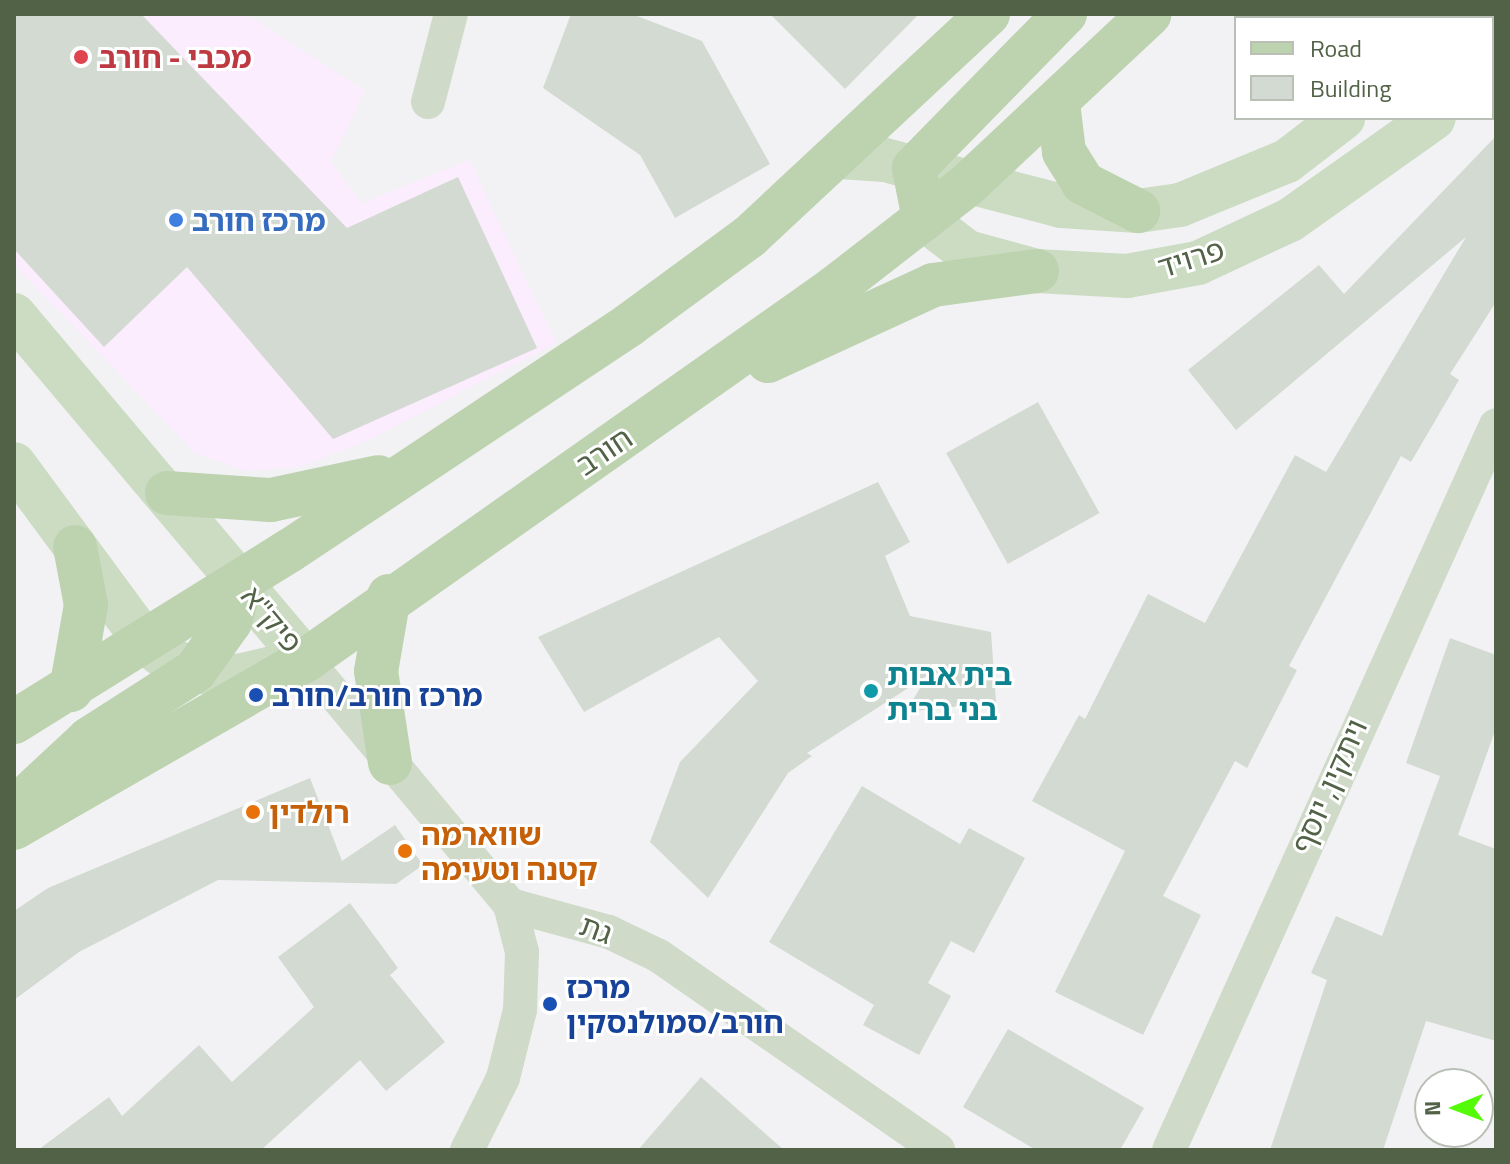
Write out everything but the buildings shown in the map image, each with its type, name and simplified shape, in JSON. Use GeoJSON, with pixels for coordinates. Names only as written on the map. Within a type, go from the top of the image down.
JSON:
{"type":"FeatureCollection","features":[{"type":"Feature","properties":{"kind":"main road"},"geometry":{"type":"LineString","coordinates":[[14,722],[146,643],[433,457],[749,237],[840,157],[988,14]]}},
{"type":"Feature","properties":{"kind":"main road"},"geometry":{"type":"LineString","coordinates":[[924,219],[914,168],[1065,14]]}},
{"type":"Feature","properties":{"kind":"main road","name":"חורב"},"geometry":{"type":"LineString","coordinates":[[14,828],[306,660],[389,596],[661,412],[967,185],[1150,14]]}},
{"type":"Feature","properties":{"kind":"main road"},"geometry":{"type":"LineString","coordinates":[[1058,103],[1064,152],[1076,175],[1093,193],[1138,211]]}},
{"type":"Feature","properties":{"kind":"main road","name":"פרויד"},"geometry":{"type":"LineString","coordinates":[[840,157],[914,168],[967,185],[1061,206],[1138,211],[1180,205],[1287,161],[1340,120]]}},
{"type":"Feature","properties":{"kind":"main road","name":"פרויד"},"geometry":{"type":"LineString","coordinates":[[924,219],[967,252],[1037,271],[1127,276],[1198,263],[1290,220],[1431,120]]}},
{"type":"Feature","properties":{"kind":"main road"},"geometry":{"type":"LineString","coordinates":[[661,412],[922,289],[979,274],[1037,271]]}},
{"type":"Feature","properties":{"kind":"main road","name":"פיק\"א"},"geometry":{"type":"LineString","coordinates":[[14,315],[306,660],[239,676],[195,671],[146,643],[14,464]]}},
{"type":"Feature","properties":{"kind":"main road"},"geometry":{"type":"LineString","coordinates":[[167,493],[299,497],[433,457]]}},
{"type":"Feature","properties":{"kind":"main road"},"geometry":{"type":"LineString","coordinates":[[71,690],[86,605],[75,547]]}},
{"type":"Feature","properties":{"kind":"main road"},"geometry":{"type":"LineString","coordinates":[[14,809],[89,739],[195,671],[230,622],[241,581]]}},
{"type":"Feature","properties":{"kind":"main road"},"geometry":{"type":"LineString","coordinates":[[389,596],[376,671],[390,763]]}},
{"type":"Feature","properties":{"kind":"street"},"geometry":{"type":"LineString","coordinates":[[428,102],[451,14]]}},
{"type":"Feature","properties":{"kind":"street","name":"ויתקין, יוסף"},"geometry":{"type":"LineString","coordinates":[[1169,1150],[1496,425]]}},
{"type":"Feature","properties":{"kind":"street"},"geometry":{"type":"LineString","coordinates":[[306,660],[510,905],[522,952],[520,1010],[503,1078],[467,1150]]}},
{"type":"Feature","properties":{"kind":"street","name":"גת"},"geometry":{"type":"LineString","coordinates":[[510,905],[609,932],[659,956],[938,1150]]}},
{"type":"Feature","properties":{"kind":"shaded area","name":"מרכז חורב"},"geometry":{"type":"Polygon","coordinates":[[[14,14],[246,14],[365,91],[331,162],[362,203],[469,160],[556,343],[369,440],[300,467],[246,471],[195,453],[14,264],[14,14]]]}},
{"type":"Feature","properties":{"kind":"place","name":"מכבי - חורב"},"geometry":{"type":"Point","coordinates":[81,57]}},
{"type":"Feature","properties":{"kind":"place","name":"מרכז חורב"},"geometry":{"type":"Point","coordinates":[176,220]}},
{"type":"Feature","properties":{"kind":"place","name":"בית אבות בני ברית"},"geometry":{"type":"Point","coordinates":[871,691]}},
{"type":"Feature","properties":{"kind":"place","name":"מרכז חורב/חורב"},"geometry":{"type":"Point","coordinates":[256,695]}},
{"type":"Feature","properties":{"kind":"place","name":"רולדין"},"geometry":{"type":"Point","coordinates":[253,812]}},
{"type":"Feature","properties":{"kind":"place","name":"שווארמה קטנה וטעימה"},"geometry":{"type":"Point","coordinates":[405,851]}},
{"type":"Feature","properties":{"kind":"place","name":"מרכז חורב/סמולנסקין"},"geometry":{"type":"Point","coordinates":[550,1004]}}]}
